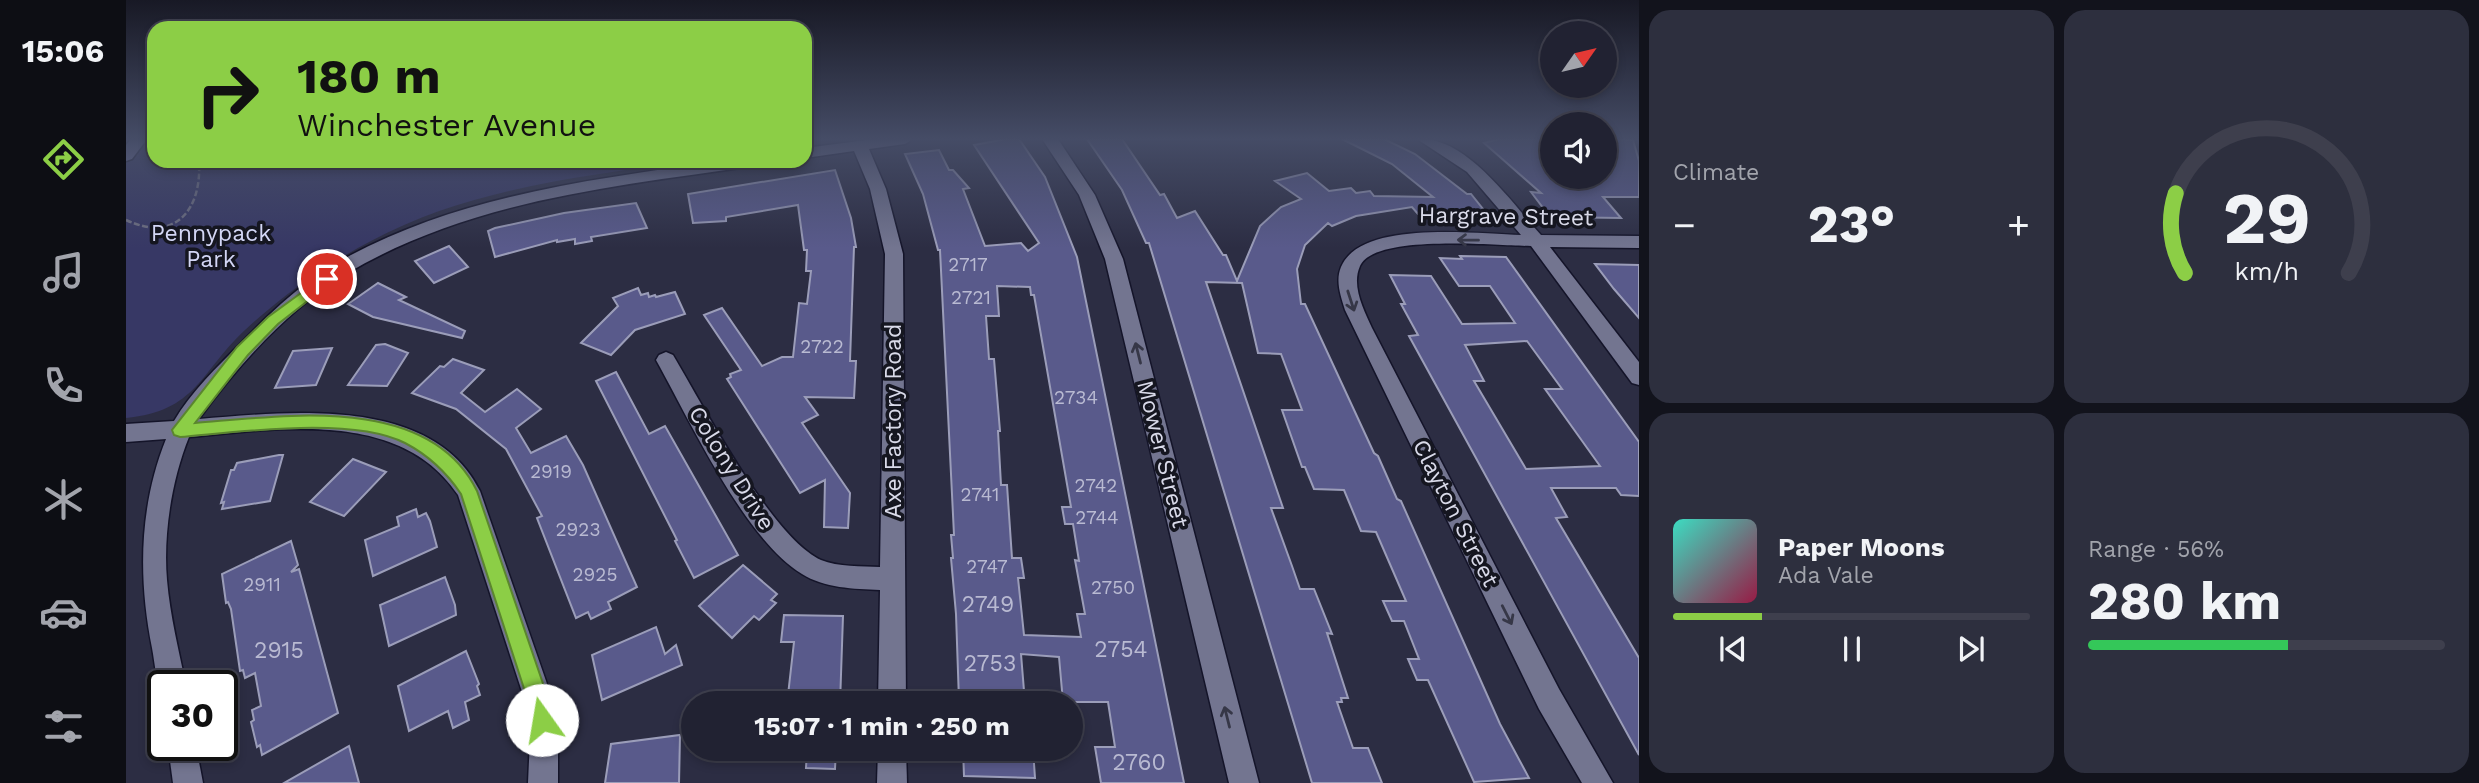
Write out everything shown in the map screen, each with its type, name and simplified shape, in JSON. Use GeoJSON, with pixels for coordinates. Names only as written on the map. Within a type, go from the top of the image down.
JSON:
{"type":"FeatureCollection","features":[{"type":"Feature","properties":{"kind":"street"},"geometry":{"type":"LineString","coordinates":[[169,670],[154,575],[163,491],[180,430],[242,351],[273,320],[344,267],[405,234],[439,220],[522,197],[661,176]]}},
{"type":"Feature","properties":{"kind":"street","name":"Axe Factory Road"},"geometry":{"type":"LineString","coordinates":[[872,176],[894,254],[892,691]]}},
{"type":"Feature","properties":{"kind":"street","name":"Mower Street"},"geometry":{"type":"LineString","coordinates":[[1074,176],[1087,195],[1114,260],[1244,783]]}},
{"type":"Feature","properties":{"kind":"street"},"geometry":{"type":"LineString","coordinates":[[1479,176],[1536,241],[1639,377]]}},
{"type":"Feature","properties":{"kind":"street","name":"Hargrave Street"},"geometry":{"type":"LineString","coordinates":[[1374,246],[1402,239],[1639,242]]}},
{"type":"Feature","properties":{"kind":"street","name":"Clayton Street"},"geometry":{"type":"LineString","coordinates":[[1374,246],[1357,257],[1348,270],[1350,302],[1549,699],[1598,783]]}},
{"type":"Feature","properties":{"kind":"street","name":"Colony Drive"},"geometry":{"type":"LineString","coordinates":[[666,360],[761,519],[785,548],[811,567],[838,576],[892,579]]}},
{"type":"Feature","properties":{"kind":"street"},"geometry":{"type":"LineString","coordinates":[[126,433],[278,423],[347,424],[381,428],[410,438],[455,471],[468,491],[540,704],[544,738],[543,783]]}},
{"type":"Feature","properties":{"kind":"street"},"geometry":{"type":"LineString","coordinates":[[184,761],[188,783]]}},
{"type":"Feature","properties":{"kind":"street"},"geometry":{"type":"LineString","coordinates":[[892,761],[892,783]]}},
{"type":"Feature","properties":{"kind":"path"},"geometry":{"type":"LineString","coordinates":[[126,220],[151,232],[174,225],[186,214],[196,194],[200,176]]}},
{"type":"Feature","properties":{"kind":"green space","name":"Pennypack Park"},"geometry":{"type":"Polygon","coordinates":[[[126,176],[590,176],[526,187],[447,208],[371,241],[321,270],[274,305],[245,330],[195,388],[183,398],[150,414],[126,418],[126,176]]]}},
{"type":"Feature","properties":{"kind":"building"},"geometry":{"type":"Polygon","coordinates":[[[801,176],[837,176],[851,218],[856,247],[850,361],[856,361],[854,398],[805,397],[818,415],[802,423],[850,493],[848,528],[824,527],[825,480],[800,493],[727,379],[731,377],[730,374],[741,370],[704,315],[722,308],[762,366],[782,357],[793,357],[799,303],[807,304],[811,271],[806,271],[807,250],[804,250],[798,205],[726,217],[726,221],[693,223],[688,194],[801,176]]]}},
{"type":"Feature","properties":{"kind":"building"},"geometry":{"type":"Polygon","coordinates":[[[915,176],[958,176],[969,188],[963,189],[985,246],[1021,243],[1028,251],[1039,243],[994,176],[1044,176],[1077,257],[1184,783],[1101,783],[1095,747],[1115,747],[1108,702],[1083,702],[1083,691],[1062,691],[1059,657],[1021,654],[1024,691],[959,691],[940,250],[915,176]],[[997,286],[999,316],[986,316],[989,359],[994,359],[1001,485],[1007,485],[1012,558],[1021,558],[1024,578],[1018,578],[1024,635],[1081,637],[1077,614],[1085,614],[1075,560],[1079,561],[1073,524],[1065,524],[1062,507],[1071,507],[1034,295],[1031,295],[1030,287],[997,286]]]}},
{"type":"Feature","properties":{"kind":"building"},"geometry":{"type":"Polygon","coordinates":[[[1112,176],[1147,176],[1160,195],[1164,194],[1177,218],[1195,211],[1223,255],[1226,255],[1237,281],[1260,226],[1281,207],[1301,199],[1275,181],[1310,176],[1329,191],[1351,188],[1356,193],[1370,191],[1374,196],[1433,197],[1406,176],[1443,176],[1467,194],[1471,194],[1487,214],[1418,214],[1412,207],[1356,216],[1332,226],[1328,223],[1305,245],[1297,269],[1301,304],[1305,304],[1374,453],[1378,456],[1397,499],[1401,501],[1500,724],[1529,778],[1474,782],[1428,680],[1417,680],[1408,659],[1419,659],[1404,621],[1392,621],[1383,601],[1406,601],[1376,532],[1361,531],[1344,490],[1314,489],[1305,467],[1302,467],[1282,410],[1302,410],[1281,354],[1258,353],[1242,283],[1206,282],[1283,508],[1271,508],[1300,589],[1314,589],[1332,634],[1327,633],[1348,698],[1341,698],[1342,702],[1337,702],[1353,748],[1368,748],[1382,783],[1312,783],[1149,243],[1146,243],[1122,190],[1112,176]]]}},
{"type":"Feature","properties":{"kind":"building"},"geometry":{"type":"Polygon","coordinates":[[[1521,176],[1540,176],[1540,189],[1617,189],[1617,176],[1639,176],[1639,197],[1603,197],[1621,218],[1550,217],[1531,192],[1541,193],[1521,176]]]}},
{"type":"Feature","properties":{"kind":"building"},"geometry":{"type":"Polygon","coordinates":[[[636,203],[647,228],[591,237],[592,241],[575,244],[575,239],[557,240],[495,257],[488,231],[495,228],[564,213],[636,203]]]}},
{"type":"Feature","properties":{"kind":"building"},"geometry":{"type":"Polygon","coordinates":[[[449,246],[468,267],[434,283],[415,261],[449,246]]]}},
{"type":"Feature","properties":{"kind":"building"},"geometry":{"type":"Polygon","coordinates":[[[1460,256],[1506,257],[1639,442],[1639,496],[1621,495],[1616,488],[1551,488],[1567,517],[1556,518],[1639,658],[1639,755],[1409,336],[1418,335],[1401,304],[1405,304],[1390,275],[1431,276],[1462,324],[1515,323],[1490,286],[1459,286],[1440,258],[1462,259],[1460,256]],[[1527,341],[1465,345],[1484,381],[1474,381],[1526,469],[1600,466],[1545,389],[1562,389],[1527,341]]]}},
{"type":"Feature","properties":{"kind":"building"},"geometry":{"type":"Polygon","coordinates":[[[1595,264],[1639,265],[1639,318],[1614,289],[1595,264]]]}},
{"type":"Feature","properties":{"kind":"building"},"geometry":{"type":"Polygon","coordinates":[[[378,283],[406,297],[399,300],[465,331],[462,338],[373,317],[348,304],[378,283]]]}},
{"type":"Feature","properties":{"kind":"building"},"geometry":{"type":"Polygon","coordinates":[[[638,288],[641,295],[648,293],[649,297],[675,292],[685,314],[635,330],[611,355],[581,343],[618,306],[613,298],[638,288]]]}},
{"type":"Feature","properties":{"kind":"building"},"geometry":{"type":"Polygon","coordinates":[[[385,344],[408,353],[387,386],[348,385],[376,345],[385,344]]]}},
{"type":"Feature","properties":{"kind":"building"},"geometry":{"type":"Polygon","coordinates":[[[332,348],[316,385],[275,388],[293,351],[332,348]]]}},
{"type":"Feature","properties":{"kind":"building"},"geometry":{"type":"Polygon","coordinates":[[[453,359],[484,370],[461,393],[485,412],[517,389],[541,409],[516,428],[531,453],[566,436],[583,465],[637,587],[608,602],[611,609],[591,619],[588,612],[576,618],[537,518],[542,516],[506,449],[456,409],[412,393],[440,366],[444,367],[453,359]]]}},
{"type":"Feature","properties":{"kind":"building"},"geometry":{"type":"Polygon","coordinates":[[[616,372],[649,434],[665,426],[738,555],[694,578],[596,381],[616,372]]]}},
{"type":"Feature","properties":{"kind":"building"},"geometry":{"type":"Polygon","coordinates":[[[283,455],[270,501],[222,509],[224,502],[221,503],[231,470],[234,470],[237,463],[283,455]]]}},
{"type":"Feature","properties":{"kind":"building"},"geometry":{"type":"Polygon","coordinates":[[[353,459],[386,472],[344,516],[310,502],[353,459]]]}},
{"type":"Feature","properties":{"kind":"building"},"geometry":{"type":"Polygon","coordinates":[[[416,509],[418,517],[426,513],[437,547],[373,576],[365,540],[399,526],[397,517],[416,509]]]}},
{"type":"Feature","properties":{"kind":"building"},"geometry":{"type":"Polygon","coordinates":[[[291,541],[298,565],[291,572],[299,569],[338,713],[262,755],[260,745],[257,747],[251,722],[254,720],[252,710],[261,706],[255,673],[245,678],[243,670],[240,671],[231,609],[228,602],[226,603],[222,574],[291,541]]]}},
{"type":"Feature","properties":{"kind":"building"},"geometry":{"type":"Polygon","coordinates":[[[743,565],[777,594],[771,600],[776,603],[759,620],[754,616],[732,638],[699,606],[743,565]]]}},
{"type":"Feature","properties":{"kind":"building"},"geometry":{"type":"Polygon","coordinates":[[[445,577],[456,615],[389,646],[380,605],[445,577]]]}},
{"type":"Feature","properties":{"kind":"building"},"geometry":{"type":"Polygon","coordinates":[[[784,615],[843,616],[840,691],[788,691],[794,642],[781,642],[784,615]]]}},
{"type":"Feature","properties":{"kind":"building"},"geometry":{"type":"Polygon","coordinates":[[[656,627],[665,654],[676,645],[682,665],[602,700],[592,655],[656,627]]]}},
{"type":"Feature","properties":{"kind":"building"},"geometry":{"type":"Polygon","coordinates":[[[466,651],[479,684],[477,686],[480,695],[465,702],[469,720],[453,728],[448,711],[409,731],[398,686],[466,651]]]}},
{"type":"Feature","properties":{"kind":"building"},"geometry":{"type":"Polygon","coordinates":[[[680,735],[679,783],[605,783],[611,744],[680,735]]]}},
{"type":"Feature","properties":{"kind":"building"},"geometry":{"type":"Polygon","coordinates":[[[349,746],[359,783],[284,783],[349,746]]]}},
{"type":"Feature","properties":{"kind":"building"},"geometry":{"type":"Polygon","coordinates":[[[806,761],[835,761],[835,769],[806,768],[806,761]]]}},
{"type":"Feature","properties":{"kind":"building"},"geometry":{"type":"Polygon","coordinates":[[[963,761],[1034,761],[1035,778],[964,776],[963,761]]]}},
{"type":"Feature","properties":{"kind":"route"},"geometry":{"type":"LineString","coordinates":[[327,279],[273,320],[242,351],[180,430],[278,423],[347,424],[381,428],[410,438],[434,453],[455,471],[468,491],[540,704],[542,720]]}}]}
